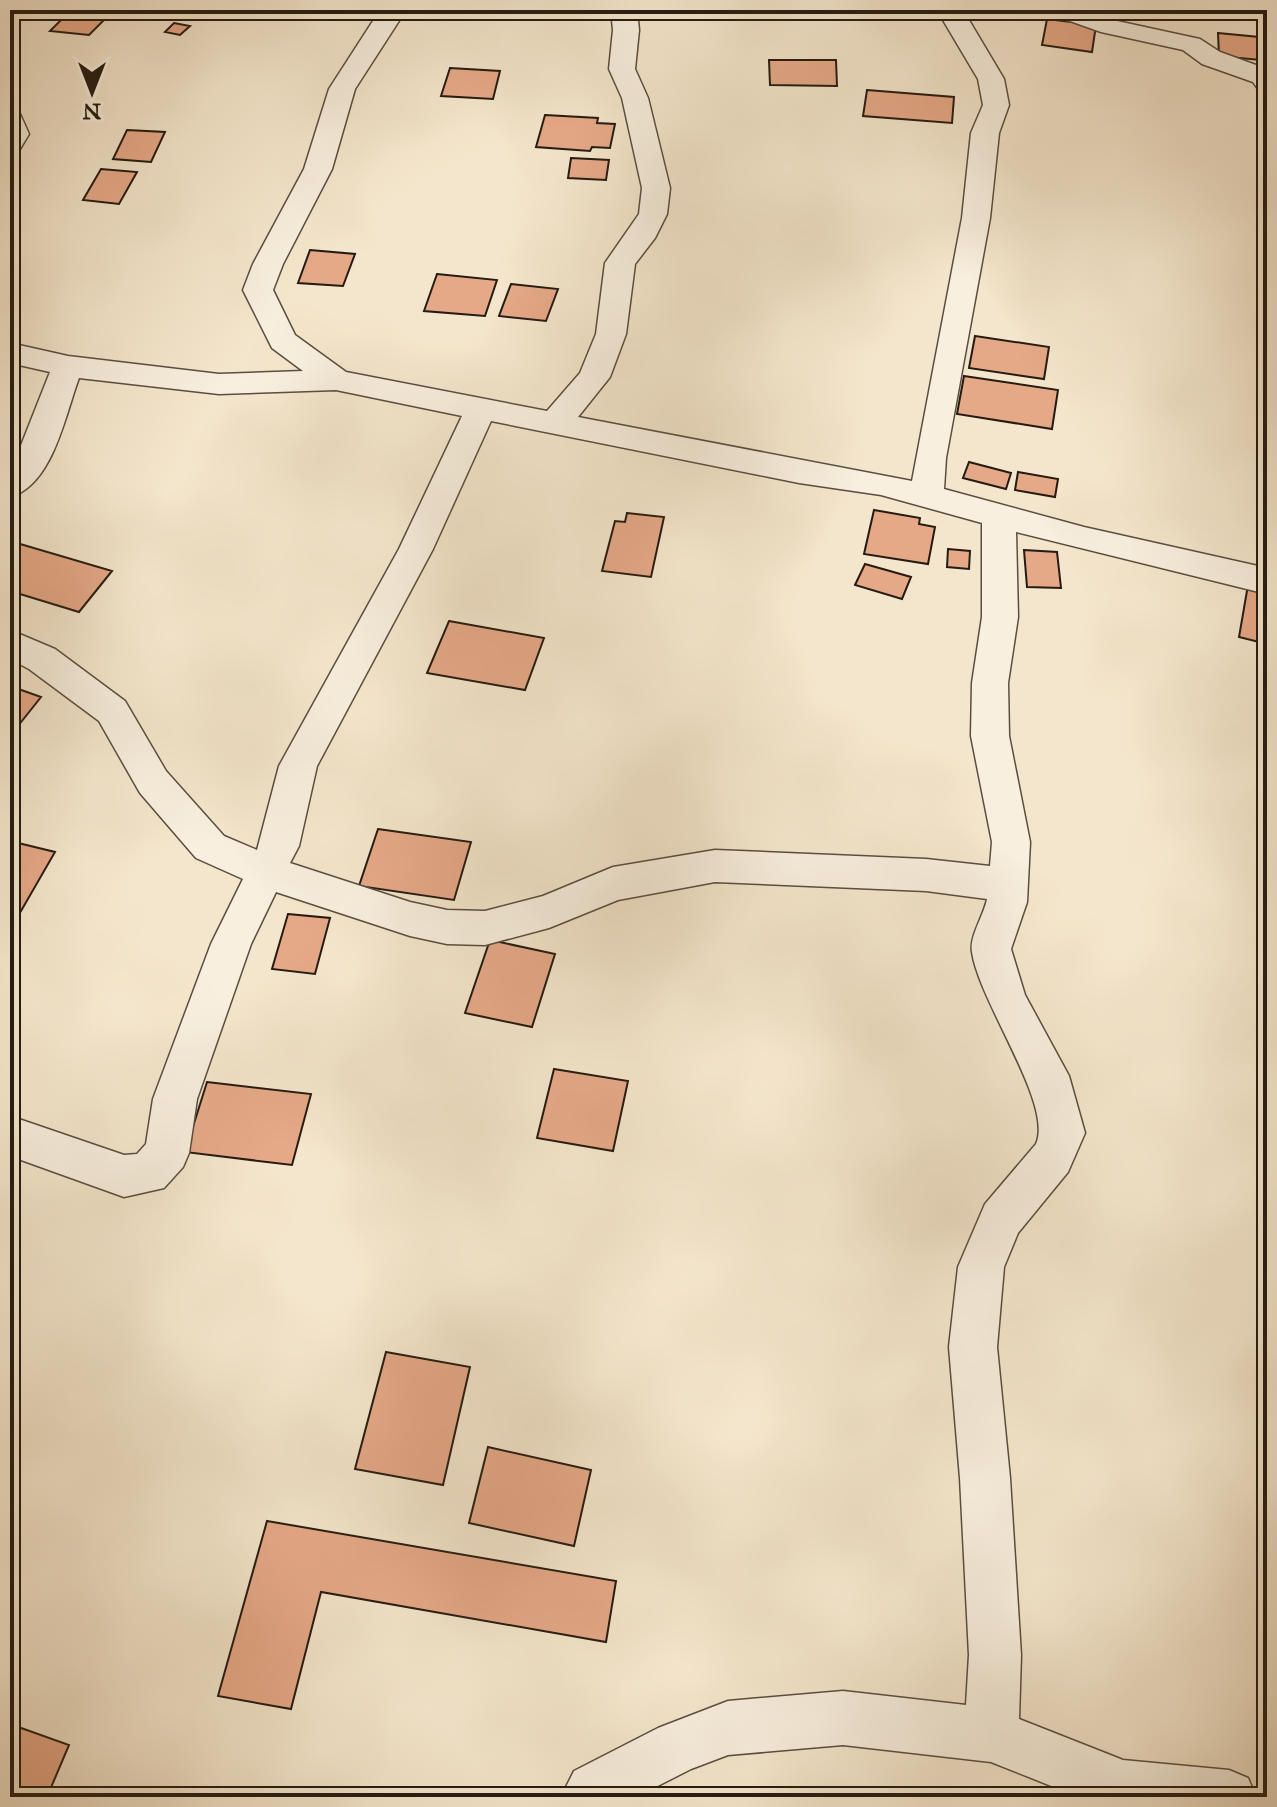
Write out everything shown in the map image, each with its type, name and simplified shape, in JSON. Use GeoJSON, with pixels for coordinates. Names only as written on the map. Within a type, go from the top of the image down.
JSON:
{"type":"FeatureCollection","features":[{"type":"Feature","properties":{"kind":"street"},"geometry":{"type":"LineString","coordinates":[[336,380],[283,341],[258,290],[294,210],[318,169],[342,89],[393,10]]}},
{"type":"Feature","properties":{"kind":"street"},"geometry":{"type":"LineString","coordinates":[[555,423],[594,377],[611,334],[620,263],[640,238],[653,214],[656,188],[635,98],[622,69],[626,30],[624,10]]}},
{"type":"Feature","properties":{"kind":"street"},"geometry":{"type":"LineString","coordinates":[[927,498],[930,458],[976,218],[985,133],[996,105],[991,79],[950,10]]}},
{"type":"Feature","properties":{"kind":"street"},"geometry":{"type":"LineString","coordinates":[[1062,10],[1110,27],[1191,44],[1211,58],[1264,77],[1267,83]]}},
{"type":"Feature","properties":{"kind":"street"},"geometry":{"type":"LineString","coordinates":[[10,120],[15,134],[10,143]]}},
{"type":"Feature","properties":{"kind":"street"},"geometry":{"type":"LineString","coordinates":[[10,353],[68,366],[219,384],[336,380],[799,472],[881,484],[999,517],[1267,581]]}},
{"type":"Feature","properties":{"kind":"street"},"geometry":{"type":"LineString","coordinates":[[10,486],[31,463],[68,366]]}},
{"type":"Feature","properties":{"kind":"street"},"geometry":{"type":"LineString","coordinates":[[10,1136],[124,1176],[148,1173],[167,1153],[175,1099],[231,944],[279,846],[298,766],[416,549],[481,409]]}},
{"type":"Feature","properties":{"kind":"street"},"geometry":{"type":"LineString","coordinates":[[991,1735],[995,1655],[985,1478],[973,1347],[981,1267],[1001,1219],[1052,1158],[1063,1133],[1048,1076],[1006,999],[991,949],[1007,902],[1011,842],[990,736],[990,683],[1000,617],[999,517]]}},
{"type":"Feature","properties":{"kind":"street"},"geometry":{"type":"LineString","coordinates":[[10,643],[42,659],[112,711],[153,782],[210,847],[266,872],[399,916],[447,927],[485,928],[549,911],[613,884],[715,866],[926,875],[1008,885]]}},
{"type":"Feature","properties":{"kind":"street"},"geometry":{"type":"LineString","coordinates":[[588,1797],[593,1790],[677,1747],[728,1728],[843,1718],[991,1735],[1123,1787],[1229,1797]]}},
{"type":"Feature","properties":{"kind":"building"},"geometry":{"type":"Polygon","coordinates":[[[68,13],[108,16],[89,35],[50,31],[68,13]]]}},
{"type":"Feature","properties":{"kind":"building"},"geometry":{"type":"Polygon","coordinates":[[[1047,19],[1096,25],[1092,52],[1042,45],[1047,19]]]}},
{"type":"Feature","properties":{"kind":"building"},"geometry":{"type":"Polygon","coordinates":[[[174,23],[190,26],[180,35],[165,32],[174,23]]]}},
{"type":"Feature","properties":{"kind":"building"},"geometry":{"type":"Polygon","coordinates":[[[1218,33],[1259,37],[1260,60],[1219,56],[1218,33]]]}},
{"type":"Feature","properties":{"kind":"building"},"geometry":{"type":"Polygon","coordinates":[[[769,60],[836,60],[837,86],[770,85],[769,60]]]}},
{"type":"Feature","properties":{"kind":"building"},"geometry":{"type":"Polygon","coordinates":[[[450,68],[500,71],[493,99],[441,96],[450,68]]]}},
{"type":"Feature","properties":{"kind":"building"},"geometry":{"type":"Polygon","coordinates":[[[867,90],[954,97],[952,123],[863,116],[867,90]]]}},
{"type":"Feature","properties":{"kind":"building"},"geometry":{"type":"Polygon","coordinates":[[[545,115],[598,118],[597,123],[615,124],[610,148],[592,147],[590,151],[536,147],[545,115]]]}},
{"type":"Feature","properties":{"kind":"building"},"geometry":{"type":"Polygon","coordinates":[[[127,130],[165,132],[151,162],[113,159],[127,130]]]}},
{"type":"Feature","properties":{"kind":"building"},"geometry":{"type":"Polygon","coordinates":[[[571,158],[609,160],[606,180],[568,178],[571,158]]]}},
{"type":"Feature","properties":{"kind":"building"},"geometry":{"type":"Polygon","coordinates":[[[101,169],[137,172],[119,204],[83,200],[101,169]]]}},
{"type":"Feature","properties":{"kind":"building"},"geometry":{"type":"Polygon","coordinates":[[[310,250],[355,254],[343,286],[298,283],[310,250]]]}},
{"type":"Feature","properties":{"kind":"building"},"geometry":{"type":"Polygon","coordinates":[[[437,274],[497,280],[485,316],[424,311],[437,274]]]}},
{"type":"Feature","properties":{"kind":"building"},"geometry":{"type":"Polygon","coordinates":[[[511,284],[558,289],[546,321],[499,316],[511,284]]]}},
{"type":"Feature","properties":{"kind":"building"},"geometry":{"type":"Polygon","coordinates":[[[975,336],[1049,347],[1044,379],[969,368],[975,336]]]}},
{"type":"Feature","properties":{"kind":"building"},"geometry":{"type":"Polygon","coordinates":[[[964,376],[1058,390],[1052,429],[957,414],[964,376]]]}},
{"type":"Feature","properties":{"kind":"building"},"geometry":{"type":"Polygon","coordinates":[[[969,462],[1011,473],[1006,489],[963,478],[969,462]]]}},
{"type":"Feature","properties":{"kind":"building"},"geometry":{"type":"Polygon","coordinates":[[[1018,472],[1058,479],[1055,497],[1015,490],[1018,472]]]}},
{"type":"Feature","properties":{"kind":"building"},"geometry":{"type":"Polygon","coordinates":[[[874,510],[920,518],[919,524],[935,527],[928,564],[864,554],[874,510]]]}},
{"type":"Feature","properties":{"kind":"building"},"geometry":{"type":"Polygon","coordinates":[[[627,513],[664,517],[651,577],[602,571],[615,521],[625,522],[627,513]]]}},
{"type":"Feature","properties":{"kind":"building"},"geometry":{"type":"Polygon","coordinates":[[[10,541],[112,571],[79,612],[10,591],[10,541]]]}},
{"type":"Feature","properties":{"kind":"building"},"geometry":{"type":"Polygon","coordinates":[[[948,549],[970,551],[969,569],[947,567],[948,549]]]}},
{"type":"Feature","properties":{"kind":"building"},"geometry":{"type":"Polygon","coordinates":[[[1024,550],[1057,552],[1061,588],[1027,587],[1024,550]]]}},
{"type":"Feature","properties":{"kind":"building"},"geometry":{"type":"Polygon","coordinates":[[[865,564],[911,577],[902,599],[855,585],[865,564]]]}},
{"type":"Feature","properties":{"kind":"building"},"geometry":{"type":"Polygon","coordinates":[[[1248,585],[1267,589],[1267,644],[1239,637],[1248,585]]]}},
{"type":"Feature","properties":{"kind":"building"},"geometry":{"type":"Polygon","coordinates":[[[449,621],[544,638],[525,690],[427,673],[449,621]]]}},
{"type":"Feature","properties":{"kind":"building"},"geometry":{"type":"Polygon","coordinates":[[[10,686],[41,697],[10,736],[10,686]]]}},
{"type":"Feature","properties":{"kind":"building"},"geometry":{"type":"Polygon","coordinates":[[[378,829],[471,842],[454,900],[359,886],[378,829]]]}},
{"type":"Feature","properties":{"kind":"building"},"geometry":{"type":"Polygon","coordinates":[[[10,841],[55,852],[17,918],[10,917],[10,841]]]}},
{"type":"Feature","properties":{"kind":"building"},"geometry":{"type":"Polygon","coordinates":[[[288,914],[330,918],[315,974],[272,969],[288,914]]]}},
{"type":"Feature","properties":{"kind":"building"},"geometry":{"type":"Polygon","coordinates":[[[490,940],[555,954],[532,1027],[465,1013],[490,940]]]}},
{"type":"Feature","properties":{"kind":"building"},"geometry":{"type":"Polygon","coordinates":[[[554,1069],[628,1081],[613,1151],[537,1138],[554,1069]]]}},
{"type":"Feature","properties":{"kind":"building"},"geometry":{"type":"Polygon","coordinates":[[[207,1082],[311,1094],[292,1165],[185,1152],[207,1082]]]}},
{"type":"Feature","properties":{"kind":"building"},"geometry":{"type":"Polygon","coordinates":[[[386,1352],[470,1367],[443,1485],[355,1469],[386,1352]]]}},
{"type":"Feature","properties":{"kind":"building"},"geometry":{"type":"Polygon","coordinates":[[[488,1447],[591,1470],[574,1546],[469,1523],[488,1447]]]}},
{"type":"Feature","properties":{"kind":"building"},"geometry":{"type":"Polygon","coordinates":[[[267,1521],[616,1581],[606,1642],[321,1592],[291,1709],[218,1696],[267,1521]]]}},
{"type":"Feature","properties":{"kind":"building"},"geometry":{"type":"Polygon","coordinates":[[[10,1724],[69,1745],[47,1797],[10,1797],[10,1724]]]}}]}
